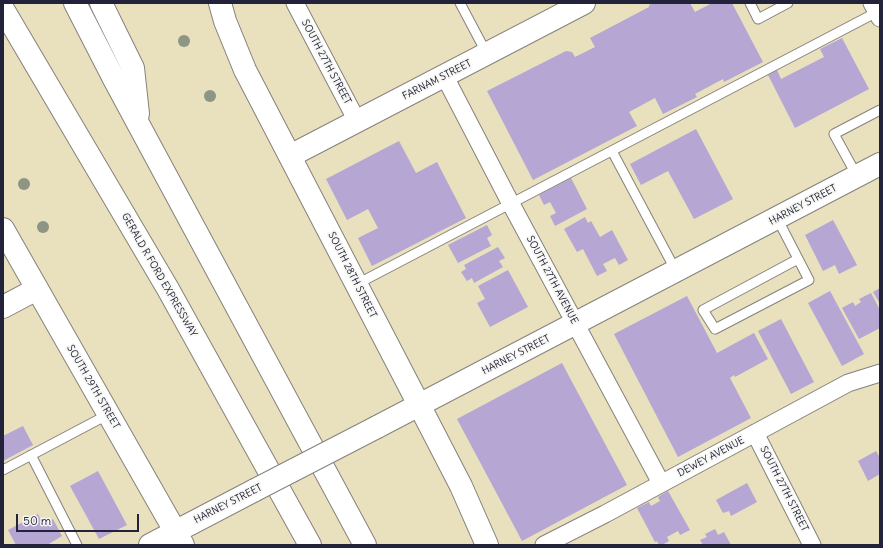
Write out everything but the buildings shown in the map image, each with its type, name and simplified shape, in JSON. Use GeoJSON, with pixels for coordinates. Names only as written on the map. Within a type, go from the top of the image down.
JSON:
{"type":"FeatureCollection","features":[{"type":"Feature","properties":{"kind":"main road"},"geometry":{"type":"LineString","coordinates":[[75,3],[364,545]]}},
{"type":"Feature","properties":{"kind":"main road"},"geometry":{"type":"LineString","coordinates":[[101,3],[133,68],[138,123]]}},
{"type":"Feature","properties":{"kind":"main road","name":"SOUTH 28TH STREET"},"geometry":{"type":"LineString","coordinates":[[220,3],[225,21],[245,70],[489,541]]}},
{"type":"Feature","properties":{"kind":"main road","name":"FARNAM STREET"},"geometry":{"type":"LineString","coordinates":[[290,156],[584,3]]}},
{"type":"Feature","properties":{"kind":"main road","name":"GERALD R FORD EXPRESSWAY"},"geometry":{"type":"LineString","coordinates":[[3,9],[168,289],[310,545]]}},
{"type":"Feature","properties":{"kind":"main road"},"geometry":{"type":"LineString","coordinates":[[3,28],[79,139]]}},
{"type":"Feature","properties":{"kind":"main road","name":"HARNEY STREET"},"geometry":{"type":"LineString","coordinates":[[150,545],[180,538],[203,517],[576,324],[880,164]]}},
{"type":"Feature","properties":{"kind":"main road","name":"SOUTH 29TH STREET"},"geometry":{"type":"LineString","coordinates":[[3,229],[180,538]]}},
{"type":"Feature","properties":{"kind":"main road"},"geometry":{"type":"LineString","coordinates":[[3,307],[37,289]]}},
{"type":"Feature","properties":{"kind":"street","name":"SOUTH 27TH STREET"},"geometry":{"type":"LineString","coordinates":[[295,3],[357,121]]}},
{"type":"Feature","properties":{"kind":"street","name":"SOUTH 27TH AVENUE"},"geometry":{"type":"LineString","coordinates":[[444,75],[511,204],[661,483]]}},
{"type":"Feature","properties":{"kind":"street","name":"DEWEY AVENUE"},"geometry":{"type":"LineString","coordinates":[[544,545],[848,383],[879,376]]}},
{"type":"Feature","properties":{"kind":"street","name":"SOUTH 27TH STREET"},"geometry":{"type":"LineString","coordinates":[[755,433],[812,545]]}},
{"type":"Feature","properties":{"kind":"lane"},"geometry":{"type":"LineString","coordinates":[[460,3],[487,54]]}},
{"type":"Feature","properties":{"kind":"lane"},"geometry":{"type":"LineString","coordinates":[[750,3],[758,19],[788,3]]}},
{"type":"Feature","properties":{"kind":"lane"},"geometry":{"type":"LineString","coordinates":[[357,284],[877,11]]}},
{"type":"Feature","properties":{"kind":"lane"},"geometry":{"type":"LineString","coordinates":[[857,176],[834,134],[880,110]]}},
{"type":"Feature","properties":{"kind":"lane"},"geometry":{"type":"LineString","coordinates":[[612,151],[676,271]]}},
{"type":"Feature","properties":{"kind":"lane"},"geometry":{"type":"LineString","coordinates":[[777,218],[810,280],[715,329],[703,310],[798,259]]}},
{"type":"Feature","properties":{"kind":"lane"},"geometry":{"type":"LineString","coordinates":[[3,470],[108,414]]}},
{"type":"Feature","properties":{"kind":"lane"},"geometry":{"type":"LineString","coordinates":[[31,455],[77,545]]}}]}
